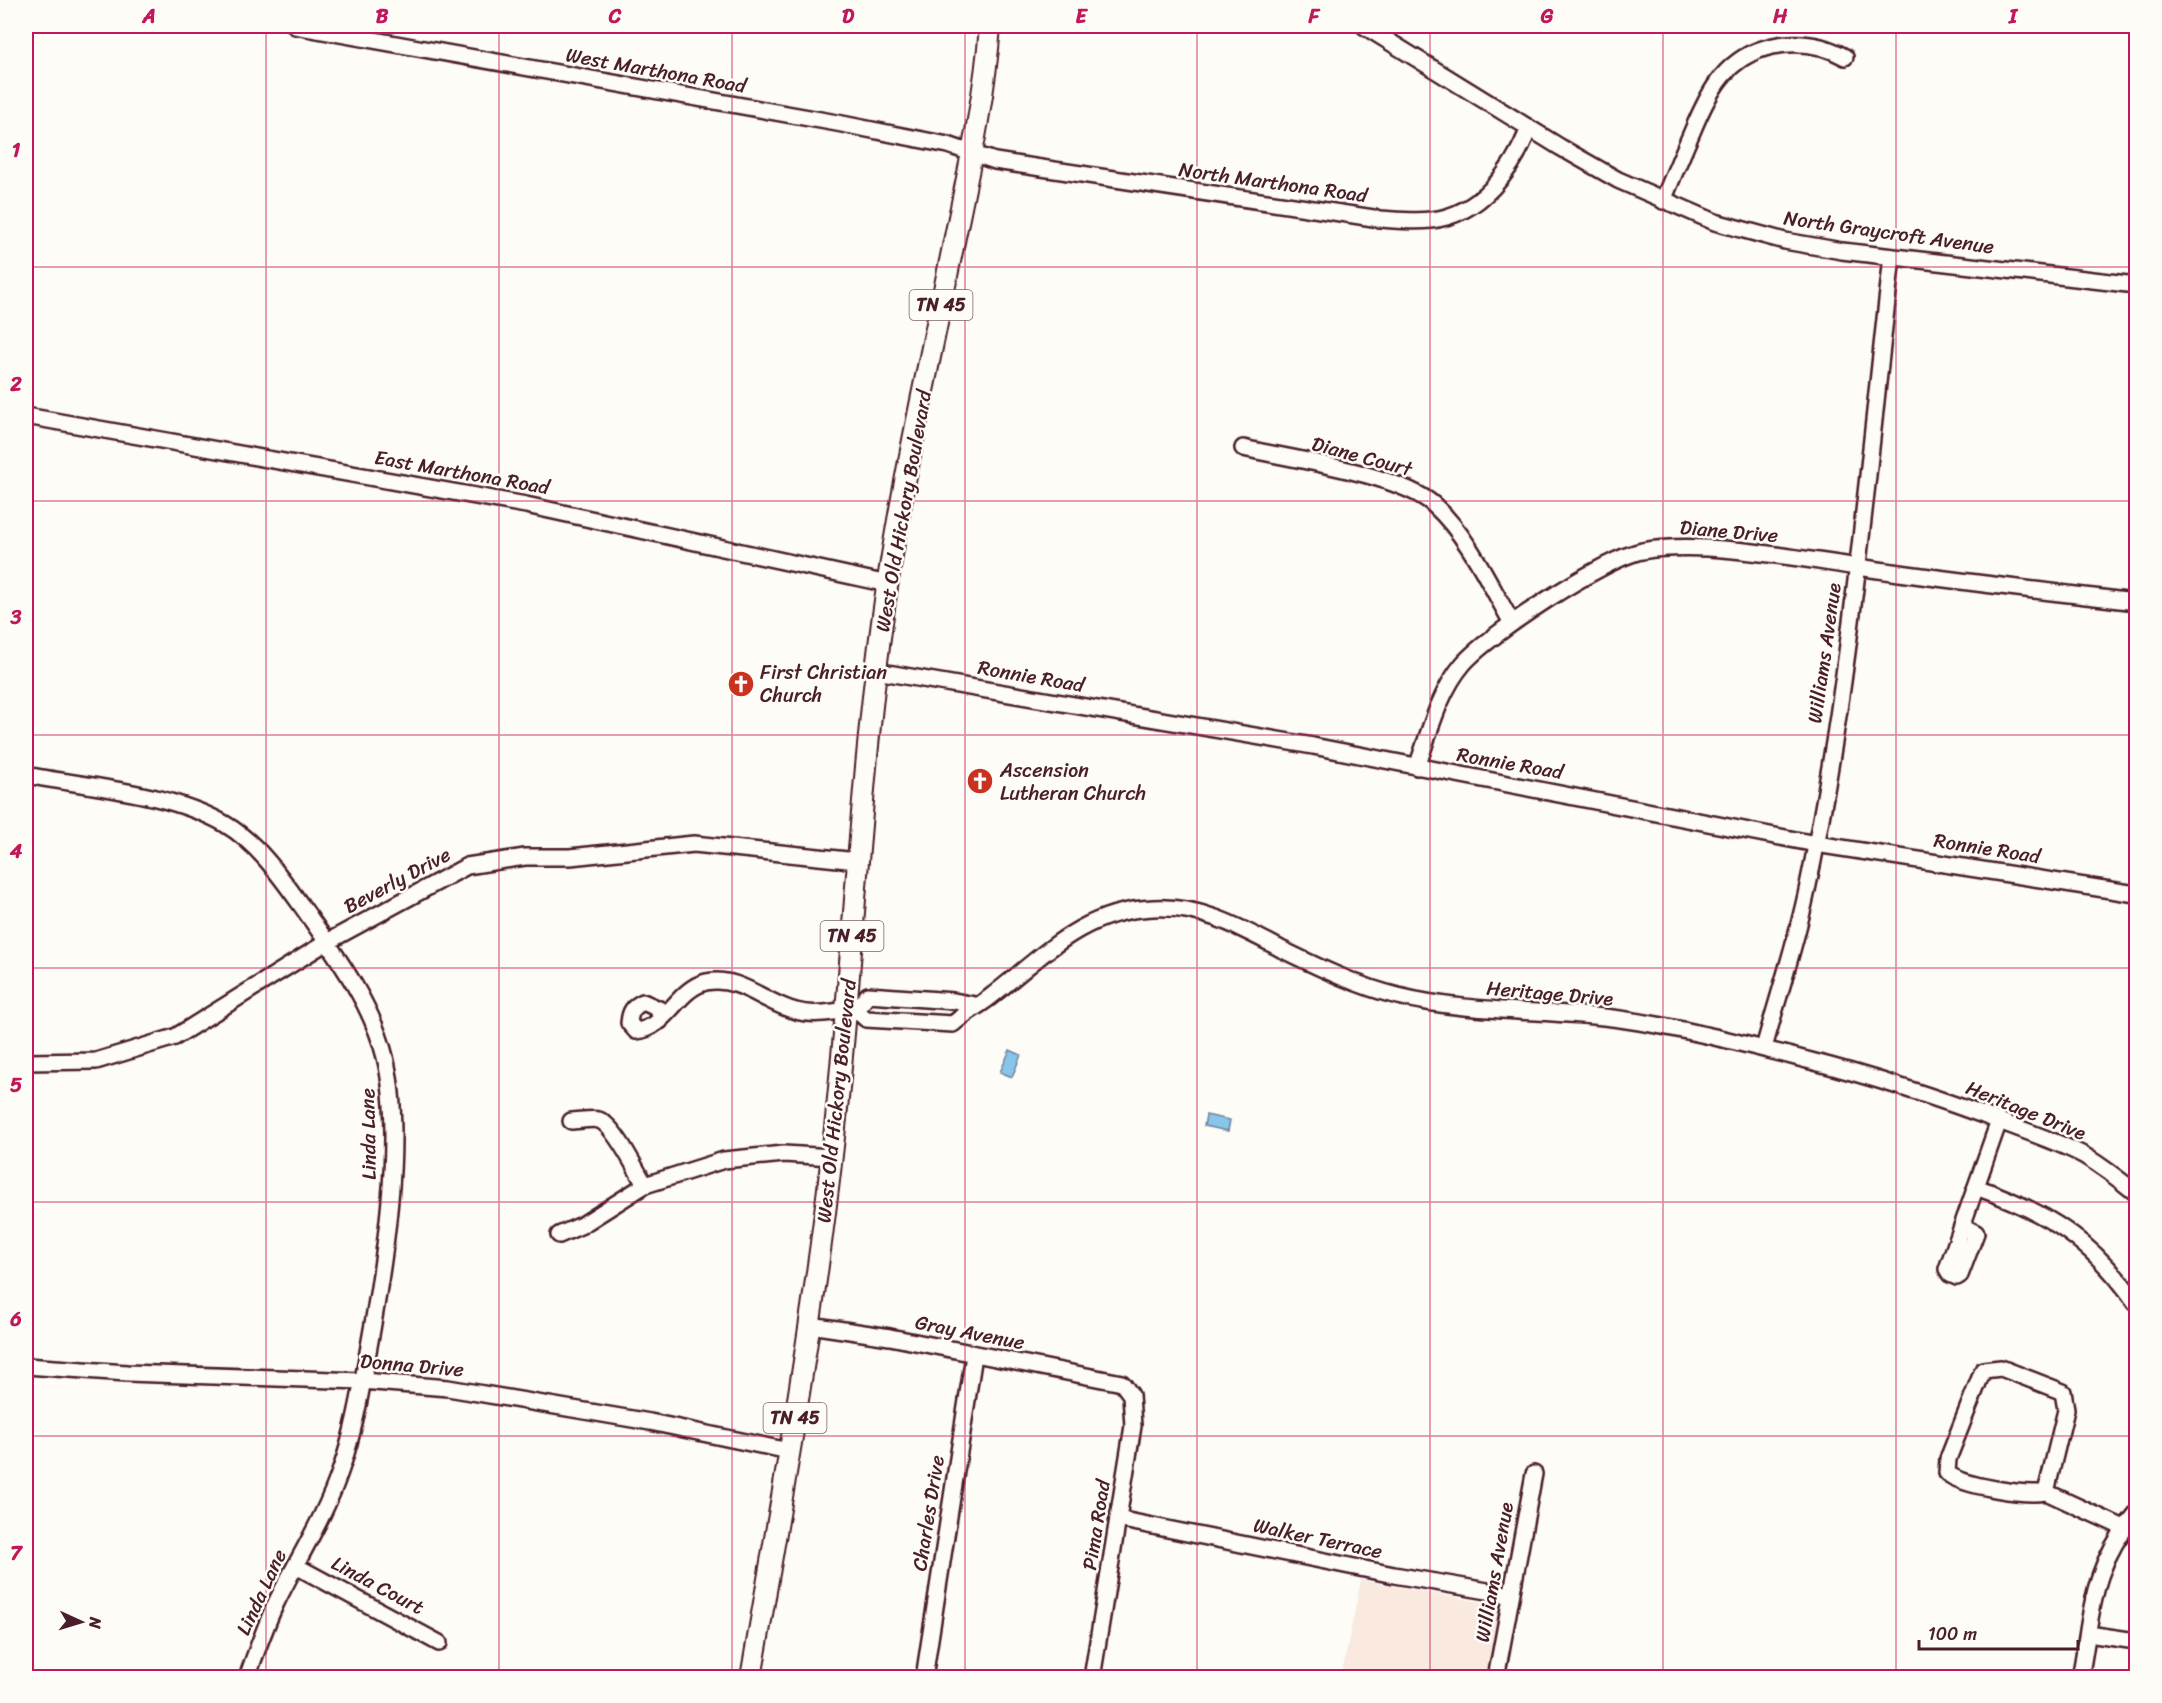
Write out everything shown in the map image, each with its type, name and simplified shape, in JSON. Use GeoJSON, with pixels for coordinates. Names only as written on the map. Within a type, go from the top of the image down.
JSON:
{"type":"FeatureCollection","features":[{"type":"Feature","properties":{"kind":"main road","name":"West Old Hickory Boulevard"},"geometry":{"type":"LineString","coordinates":[[752,1677],[810,1325],[852,1010],[857,861],[876,672],[888,584],[972,154],[990,26]]}},
{"type":"Feature","properties":{"kind":"street","name":"West Marthona Road"},"geometry":{"type":"LineString","coordinates":[[295,26],[849,125],[948,145],[972,154]]}},
{"type":"Feature","properties":{"kind":"street","name":"North Graycroft Avenue"},"geometry":{"type":"LineString","coordinates":[[1364,26],[1618,180],[1715,222],[1785,241],[1892,257],[2136,285]]}},
{"type":"Feature","properties":{"kind":"street"},"geometry":{"type":"LineString","coordinates":[[1662,201],[1706,99],[1714,84],[1728,68],[1750,53],[1787,44],[1805,43],[1831,49],[1845,57]]}},
{"type":"Feature","properties":{"kind":"street","name":"North Marthona Road"},"geometry":{"type":"LineString","coordinates":[[972,154],[994,161],[1380,219],[1433,220],[1460,210],[1486,194],[1504,176],[1519,153],[1529,128]]}},
{"type":"Feature","properties":{"kind":"street","name":"Williams Avenue"},"geometry":{"type":"LineString","coordinates":[[1764,1048],[1806,897],[1816,844],[1843,674],[1857,567],[1892,257]]}},
{"type":"Feature","properties":{"kind":"street","name":"East Marthona Road"},"geometry":{"type":"LineString","coordinates":[[26,416],[526,505],[888,584]]}},
{"type":"Feature","properties":{"kind":"street","name":"Diane Court"},"geometry":{"type":"LineString","coordinates":[[1243,448],[1384,480],[1415,490],[1435,506],[1462,538],[1512,623]]}},
{"type":"Feature","properties":{"kind":"street","name":"Diane Drive"},"geometry":{"type":"LineString","coordinates":[[1417,767],[1445,692],[1463,664],[1512,623],[1617,560],[1639,552],[1668,547],[1765,554],[2136,602]]}},
{"type":"Feature","properties":{"kind":"street","name":"Ronnie Road"},"geometry":{"type":"LineString","coordinates":[[876,672],[1313,746],[1816,844],[2136,894]]}},
{"type":"Feature","properties":{"kind":"street","name":"Linda Lane"},"geometry":{"type":"LineString","coordinates":[[26,775],[173,803],[221,822],[237,831],[265,859],[327,942],[347,974],[377,1034],[388,1073],[391,1158],[383,1257],[362,1381],[342,1468],[324,1513],[268,1623],[247,1677]]}},
{"type":"Feature","properties":{"kind":"street","name":"Beverly Drive"},"geometry":{"type":"LineString","coordinates":[[26,1062],[96,1061],[175,1037],[327,942],[467,866],[525,857],[570,856],[694,844],[857,861]]}},
{"type":"Feature","properties":{"kind":"street","name":"Heritage Drive"},"geometry":{"type":"LineString","coordinates":[[852,1010],[866,1019],[953,1024],[975,1005],[990,998],[1054,944],[1082,926],[1133,909],[1191,910],[1236,925],[1289,953],[1395,996],[1465,1007],[1620,1019],[1690,1031],[1764,1048],[1882,1080],[1999,1121],[2084,1155],[2136,1194]]}},
{"type":"Feature","properties":{"kind":"street","name":"Heritage Drive"},"geometry":{"type":"LineString","coordinates":[[660,1021],[673,1005],[704,983],[723,981],[796,1011],[813,1014],[852,1010],[868,995],[954,1001],[975,1005]]}},
{"type":"Feature","properties":{"kind":"street"},"geometry":{"type":"LineString","coordinates":[[571,1121],[599,1120],[606,1126],[618,1140],[645,1185]]}},
{"type":"Feature","properties":{"kind":"street"},"geometry":{"type":"LineString","coordinates":[[1962,1226],[1999,1121]]}},
{"type":"Feature","properties":{"kind":"street"},"geometry":{"type":"LineString","coordinates":[[559,1235],[582,1225],[645,1185],[724,1160],[784,1154],[832,1157]]}},
{"type":"Feature","properties":{"kind":"street"},"geometry":{"type":"LineString","coordinates":[[1976,1187],[2026,1206],[2060,1224],[2102,1259],[2136,1303]]}},
{"type":"Feature","properties":{"kind":"street","name":"Gray Avenue"},"geometry":{"type":"LineString","coordinates":[[810,1325],[890,1337],[1122,1383]]}},
{"type":"Feature","properties":{"kind":"street","name":"Charles Drive"},"geometry":{"type":"LineString","coordinates":[[924,1677],[974,1355]]}},
{"type":"Feature","properties":{"kind":"street","name":"Donna Drive"},"geometry":{"type":"LineString","coordinates":[[26,1366],[127,1373],[362,1381],[438,1387],[499,1395],[789,1451]]}},
{"type":"Feature","properties":{"kind":"street"},"geometry":{"type":"LineString","coordinates":[[2046,1492],[2066,1410],[2063,1392],[2001,1368],[1983,1370],[1948,1459],[1947,1473],[1961,1481],[2032,1494],[2046,1492],[2124,1528]]}},
{"type":"Feature","properties":{"kind":"street","name":"Pima Road"},"geometry":{"type":"LineString","coordinates":[[1092,1677],[1134,1409],[1131,1395],[1122,1383]]}},
{"type":"Feature","properties":{"kind":"street","name":"Williams Avenue"},"geometry":{"type":"LineString","coordinates":[[1496,1677],[1534,1474]]}},
{"type":"Feature","properties":{"kind":"street"},"geometry":{"type":"LineString","coordinates":[[2080,1677],[2093,1595],[2103,1564],[2124,1528],[2136,1514]]}},
{"type":"Feature","properties":{"kind":"street","name":"Walker Terrace"},"geometry":{"type":"LineString","coordinates":[[1118,1519],[1394,1575],[1511,1595]]}},
{"type":"Feature","properties":{"kind":"street","name":"Linda Court"},"geometry":{"type":"LineString","coordinates":[[296,1566],[439,1643]]}},
{"type":"Feature","properties":{"kind":"street"},"geometry":{"type":"LineString","coordinates":[[2088,1634],[2136,1641]]}},
{"type":"Feature","properties":{"kind":"shaded area"},"geometry":{"type":"Polygon","coordinates":[[[1361,1580],[1491,1604],[1498,1615],[1486,1677],[1341,1677],[1361,1580]]]}},
{"type":"Feature","properties":{"kind":"water"},"geometry":{"type":"Polygon","coordinates":[[[1010,1050],[1021,1055],[1012,1077],[1000,1072],[1010,1050]]]}},
{"type":"Feature","properties":{"kind":"water"},"geometry":{"type":"Polygon","coordinates":[[[1206,1115],[1230,1120],[1228,1131],[1204,1126],[1206,1115]]]}},
{"type":"Feature","properties":{"kind":"place","name":"First Christian Church"},"geometry":{"type":"Point","coordinates":[741,684]}},
{"type":"Feature","properties":{"kind":"place","name":"Ascension Lutheran Church"},"geometry":{"type":"Point","coordinates":[980,781]}}]}
